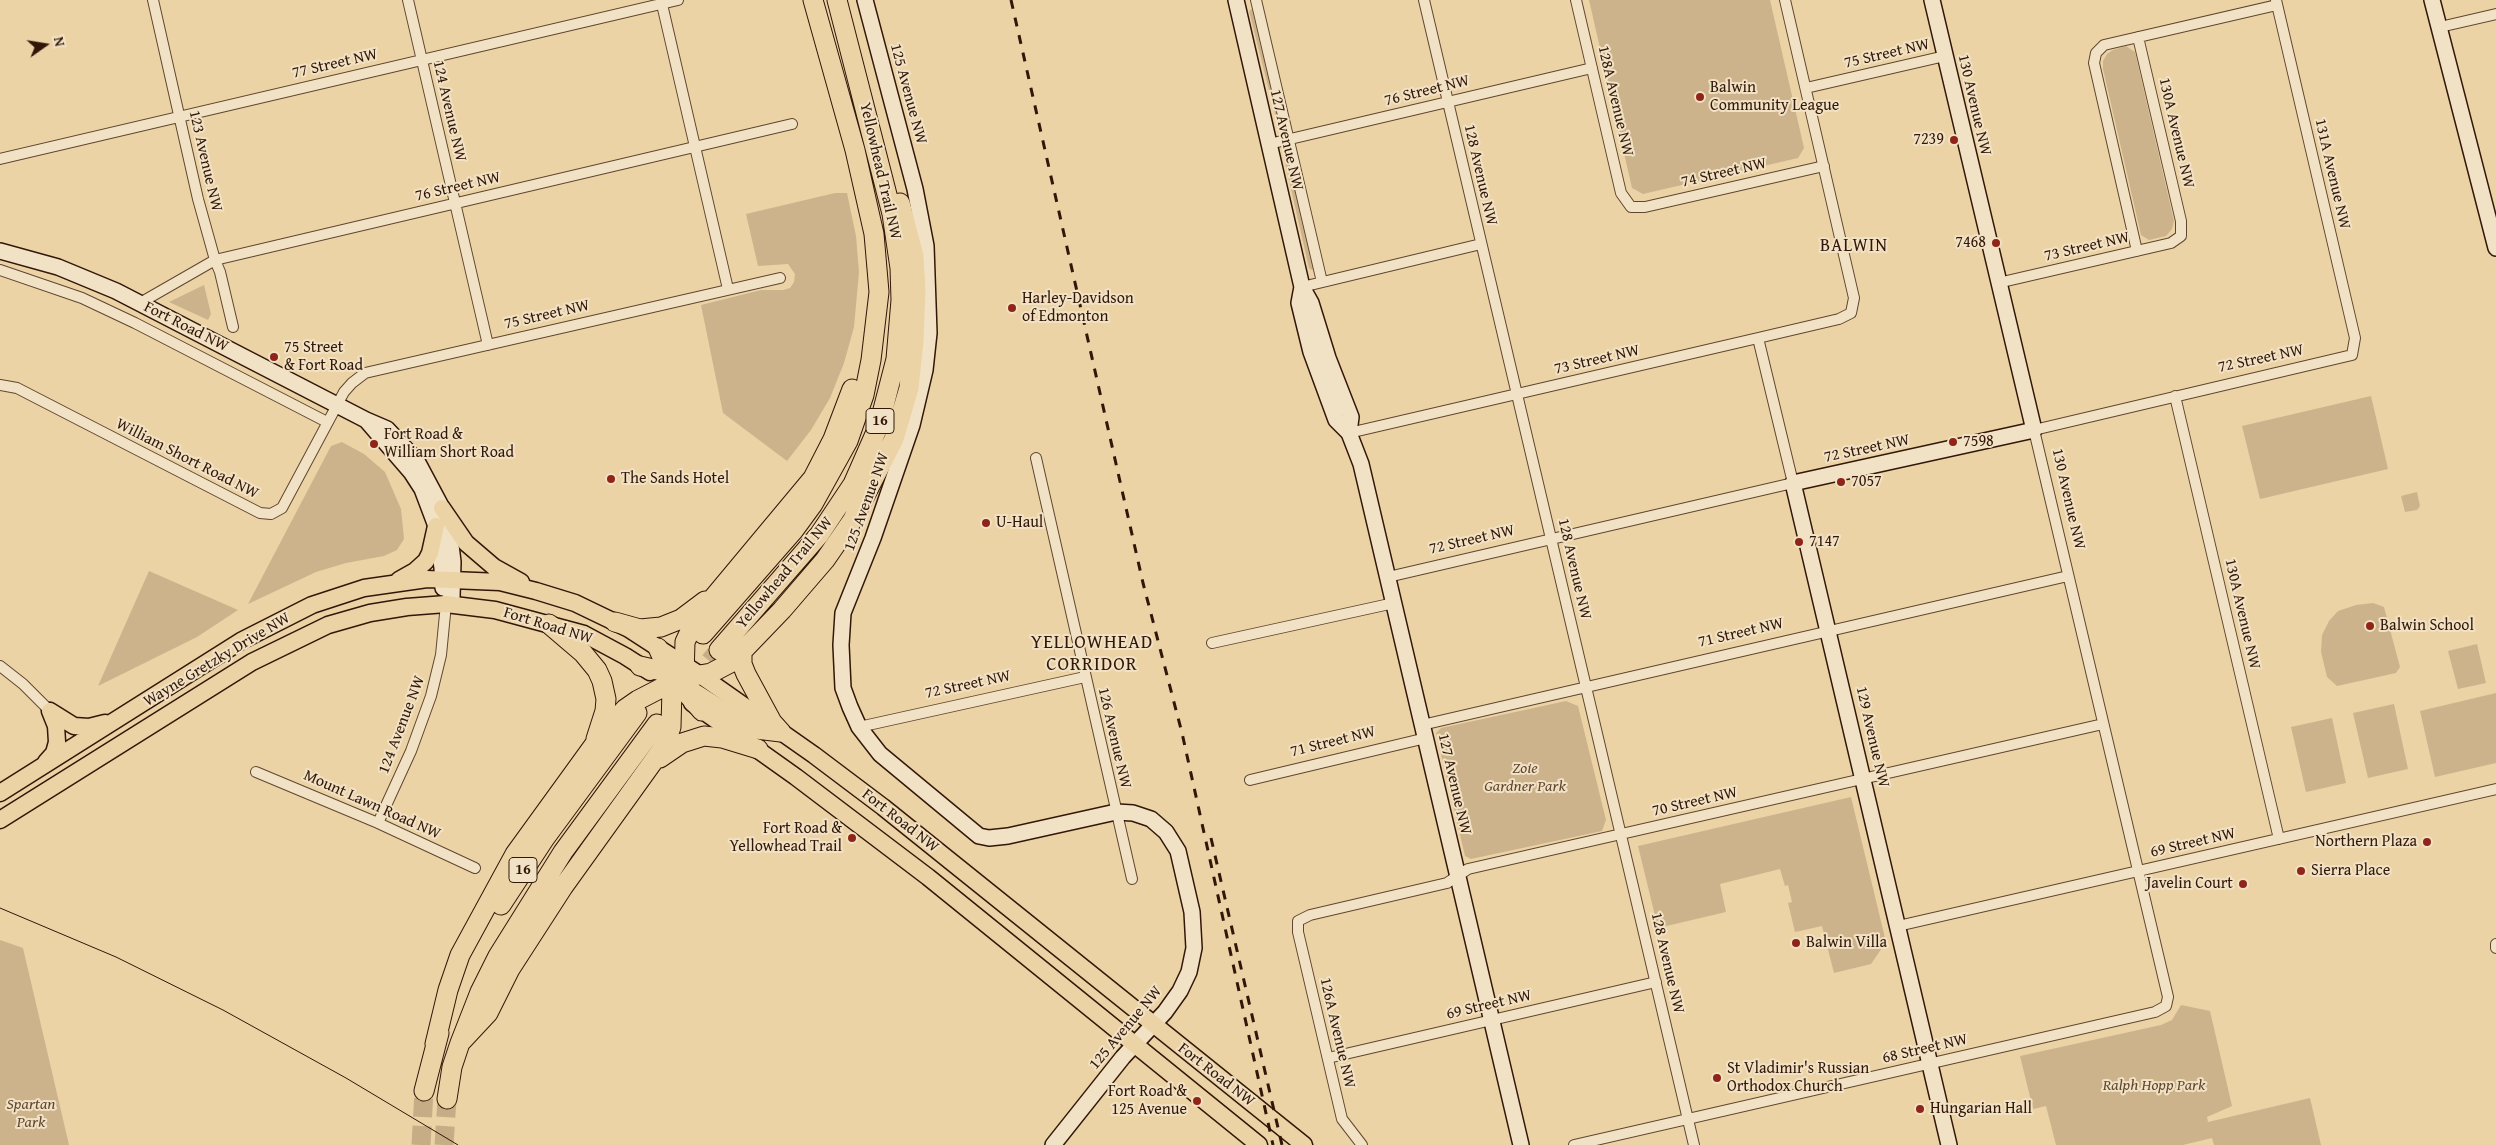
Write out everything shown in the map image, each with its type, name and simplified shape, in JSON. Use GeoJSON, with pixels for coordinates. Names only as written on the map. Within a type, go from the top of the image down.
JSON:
{"type":"FeatureCollection","features":[{"type":"Feature","properties":{"kind":"highway","name":"Yellowhead Trail NW"},"geometry":{"type":"LineString","coordinates":[[703,634],[794,530],[813,504],[848,441],[864,395],[875,337],[879,292],[874,234],[855,150],[814,0]]}},
{"type":"Feature","properties":{"kind":"highway","name":"Yellowhead Trail NW"},"geometry":{"type":"LineString","coordinates":[[719,650],[819,535],[853,484],[879,425],[896,359],[901,300],[900,268],[892,214],[876,144],[837,0]]}},
{"type":"Feature","properties":{"kind":"highway"},"geometry":{"type":"LineString","coordinates":[[632,711],[679,679],[722,668],[742,653],[825,560],[852,521],[894,439],[908,388],[914,341],[916,290],[914,256],[905,216],[876,144]]}},
{"type":"Feature","properties":{"kind":"highway"},"geometry":{"type":"LineString","coordinates":[[460,1043],[488,1013],[510,969],[563,887],[651,765],[663,730],[672,721],[685,642],[703,610],[813,478],[833,439],[856,378],[863,344],[868,292],[855,150]]}},
{"type":"Feature","properties":{"kind":"highway"},"geometry":{"type":"LineString","coordinates":[[615,622],[640,629],[661,627],[681,619],[721,588]]}},
{"type":"Feature","properties":{"kind":"highway"},"geometry":{"type":"LineString","coordinates":[[703,610],[697,633],[706,650],[718,656],[729,657],[742,653]]}},
{"type":"Feature","properties":{"kind":"highway"},"geometry":{"type":"LineString","coordinates":[[549,624],[583,653],[597,670],[602,681],[606,699],[594,745]]}},
{"type":"Feature","properties":{"kind":"highway"},"geometry":{"type":"LineString","coordinates":[[658,648],[693,701],[702,711]]}},
{"type":"Feature","properties":{"kind":"highway"},"geometry":{"type":"LineString","coordinates":[[742,653],[742,664],[746,674],[772,722],[781,732]]}},
{"type":"Feature","properties":{"kind":"highway"},"geometry":{"type":"LineString","coordinates":[[640,666],[679,679],[727,714],[756,729],[781,732]]}},
{"type":"Feature","properties":{"kind":"highway"},"geometry":{"type":"LineString","coordinates":[[435,1044],[448,990],[460,955],[516,854],[594,745],[636,707],[650,710],[656,715],[663,730]]}},
{"type":"Feature","properties":{"kind":"highway","name":"16"},"geometry":{"type":"LineString","coordinates":[[424,1091],[435,1044],[452,999],[471,959],[510,891],[632,711]]}},
{"type":"Feature","properties":{"kind":"highway","name":"16"},"geometry":{"type":"LineString","coordinates":[[447,1099],[452,1067],[480,992],[529,903],[604,793],[663,730]]}},
{"type":"Feature","properties":{"kind":"highway"},"geometry":{"type":"LineString","coordinates":[[651,765],[682,743],[697,737],[722,738],[758,749]]}},
{"type":"Feature","properties":{"kind":"main road"},"geometry":{"type":"LineString","coordinates":[[442,508],[466,543],[479,555],[506,574],[536,591]]}},
{"type":"Feature","properties":{"kind":"main road"},"geometry":{"type":"LineString","coordinates":[[394,583],[415,571],[426,561],[430,553],[436,526]]}},
{"type":"Feature","properties":{"kind":"main road","name":"Wayne Gretzky Drive NW"},"geometry":{"type":"LineString","coordinates":[[0,793],[272,624],[340,595],[394,583],[447,580]]}},
{"type":"Feature","properties":{"kind":"main road","name":"Fort Road NW"},"geometry":{"type":"LineString","coordinates":[[447,580],[500,582],[575,603],[615,622],[658,648]]}},
{"type":"Feature","properties":{"kind":"main road","name":"Wayne Gretzky Drive NW"},"geometry":{"type":"LineString","coordinates":[[0,820],[281,646],[328,625],[351,618],[389,609],[446,604]]}},
{"type":"Feature","properties":{"kind":"main road","name":"Fort Road NW"},"geometry":{"type":"LineString","coordinates":[[446,604],[495,610],[584,634],[640,666]]}},
{"type":"Feature","properties":{"kind":"main road"},"geometry":{"type":"LineString","coordinates":[[50,711],[66,722],[81,727],[97,726],[121,718]]}},
{"type":"Feature","properties":{"kind":"main road"},"geometry":{"type":"LineString","coordinates":[[43,766],[54,752],[57,742],[56,726],[50,711]]}},
{"type":"Feature","properties":{"kind":"main road","name":"Fort Road NW"},"geometry":{"type":"LineString","coordinates":[[702,711],[758,749],[936,883],[1259,1145]]}},
{"type":"Feature","properties":{"kind":"main road","name":"Fort Road NW"},"geometry":{"type":"LineString","coordinates":[[781,732],[876,802],[1304,1145]]}},
{"type":"Feature","properties":{"kind":"street","name":"123 Avenue NW"},"geometry":{"type":"LineString","coordinates":[[153,0],[179,116],[233,327]]}},
{"type":"Feature","properties":{"kind":"street","name":"124 Avenue NW"},"geometry":{"type":"LineString","coordinates":[[408,0],[488,345]]}},
{"type":"Feature","properties":{"kind":"street","name":"77 Street NW"},"geometry":{"type":"LineString","coordinates":[[0,159],[662,2],[678,0]]}},
{"type":"Feature","properties":{"kind":"street","name":"125 Avenue NW"},"geometry":{"type":"LineString","coordinates":[[865,0],[915,189],[926,246],[930,298],[926,359],[912,425],[873,538],[844,613],[841,645],[843,688],[859,727],[876,750],[970,830],[988,838],[1008,836],[1116,812],[1141,815],[1159,824],[1166,832],[1181,860],[1192,912],[1194,948],[1189,972],[1175,1000],[1135,1045],[1053,1145]]}},
{"type":"Feature","properties":{"kind":"street","name":"127 Avenue NW"},"geometry":{"type":"LineString","coordinates":[[1236,0],[1302,287],[1299,303],[1311,352],[1336,420],[1349,433],[1361,464],[1521,1145]]}},
{"type":"Feature","properties":{"kind":"street","name":"127 Avenue NW"},"geometry":{"type":"LineString","coordinates":[[1256,0],[1322,282]]}},
{"type":"Feature","properties":{"kind":"street","name":"128 Avenue NW"},"geometry":{"type":"LineString","coordinates":[[1424,0],[1694,1145]]}},
{"type":"Feature","properties":{"kind":"street","name":"128A Avenue NW"},"geometry":{"type":"LineString","coordinates":[[1576,0],[1621,193],[1631,207]]}},
{"type":"Feature","properties":{"kind":"street"},"geometry":{"type":"LineString","coordinates":[[1785,0],[1824,166]]}},
{"type":"Feature","properties":{"kind":"street","name":"130 Avenue NW"},"geometry":{"type":"LineString","coordinates":[[1932,0],[2139,872],[2168,997],[2166,1006]]}},
{"type":"Feature","properties":{"kind":"street"},"geometry":{"type":"LineString","coordinates":[[2432,0],[2496,248]]}},
{"type":"Feature","properties":{"kind":"street"},"geometry":{"type":"LineString","coordinates":[[662,2],[728,289]]}},
{"type":"Feature","properties":{"kind":"street"},"geometry":{"type":"LineString","coordinates":[[2137,251],[2094,63],[2096,53],[2104,44],[2277,3]]}},
{"type":"Feature","properties":{"kind":"street","name":"131A Avenue NW"},"geometry":{"type":"LineString","coordinates":[[2277,3],[2355,338],[2352,355]]}},
{"type":"Feature","properties":{"kind":"street"},"geometry":{"type":"LineString","coordinates":[[2440,27],[2496,14]]}},
{"type":"Feature","properties":{"kind":"street","name":"130A Avenue NW"},"geometry":{"type":"LineString","coordinates":[[2138,37],[2181,221],[2181,236]]}},
{"type":"Feature","properties":{"kind":"street","name":"75 Street NW"},"geometry":{"type":"LineString","coordinates":[[1806,88],[1945,56]]}},
{"type":"Feature","properties":{"kind":"street","name":"76 Street NW"},"geometry":{"type":"LineString","coordinates":[[1269,144],[1592,68]]}},
{"type":"Feature","properties":{"kind":"street","name":"76 Street NW"},"geometry":{"type":"LineString","coordinates":[[140,303],[215,260],[792,124]]}},
{"type":"Feature","properties":{"kind":"street","name":"73 Street NW"},"geometry":{"type":"LineString","coordinates":[[1349,433],[1839,319],[1851,312],[1854,298],[1824,166]]}},
{"type":"Feature","properties":{"kind":"street","name":"74 Street NW"},"geometry":{"type":"LineString","coordinates":[[1631,207],[1646,207],[1824,166]]}},
{"type":"Feature","properties":{"kind":"street","name":"73 Street NW"},"geometry":{"type":"LineString","coordinates":[[1998,283],[2171,243],[2181,236]]}},
{"type":"Feature","properties":{"kind":"street"},"geometry":{"type":"LineString","coordinates":[[1302,287],[1481,244]]}},
{"type":"Feature","properties":{"kind":"street","name":"Fort Road NW"},"geometry":{"type":"LineString","coordinates":[[0,250],[58,267],[140,303],[336,405],[366,420],[388,428],[427,477],[442,508],[450,537],[447,580]]}},
{"type":"Feature","properties":{"kind":"street"},"geometry":{"type":"LineString","coordinates":[[0,270],[82,298],[135,322],[327,422]]}},
{"type":"Feature","properties":{"kind":"street","name":"75 Street NW"},"geometry":{"type":"LineString","coordinates":[[336,405],[352,383],[365,373],[780,278]]}},
{"type":"Feature","properties":{"kind":"street","name":"129 Avenue NW"},"geometry":{"type":"LineString","coordinates":[[1758,338],[1864,778],[1949,1145]]}},
{"type":"Feature","properties":{"kind":"street","name":"72 Street NW"},"geometry":{"type":"LineString","coordinates":[[1388,577],[1793,483],[2034,430],[2352,355]]}},
{"type":"Feature","properties":{"kind":"street","name":"William Short Road NW"},"geometry":{"type":"LineString","coordinates":[[0,385],[17,388],[266,514],[276,513],[282,508],[336,405]]}},
{"type":"Feature","properties":{"kind":"street","name":"130A Avenue NW"},"geometry":{"type":"LineString","coordinates":[[2175,396],[2280,839]]}},
{"type":"Feature","properties":{"kind":"street","name":"Fort Road NW"},"geometry":{"type":"LineString","coordinates":[[366,420],[411,472],[422,489],[436,526],[452,597],[446,604]]}},
{"type":"Feature","properties":{"kind":"street","name":"126 Avenue NW"},"geometry":{"type":"LineString","coordinates":[[1036,458],[1132,879]]}},
{"type":"Feature","properties":{"kind":"street","name":"71 Street NW"},"geometry":{"type":"LineString","coordinates":[[1250,780],[1586,687],[2068,576]]}},
{"type":"Feature","properties":{"kind":"street"},"geometry":{"type":"LineString","coordinates":[[1212,643],[1394,603]]}},
{"type":"Feature","properties":{"kind":"street","name":"124 Avenue NW"},"geometry":{"type":"LineString","coordinates":[[378,823],[411,751],[431,696],[441,655],[446,604]]}},
{"type":"Feature","properties":{"kind":"street"},"geometry":{"type":"LineString","coordinates":[[0,666],[23,684],[50,711]]}},
{"type":"Feature","properties":{"kind":"street","name":"72 Street NW"},"geometry":{"type":"LineString","coordinates":[[859,727],[1085,678]]}},
{"type":"Feature","properties":{"kind":"street","name":"70 Street NW"},"geometry":{"type":"LineString","coordinates":[[1298,921],[1310,915],[1447,883],[1468,869],[2103,724]]}},
{"type":"Feature","properties":{"kind":"street","name":"Mount Lawn Road NW"},"geometry":{"type":"LineString","coordinates":[[256,772],[378,823],[475,868]]}},
{"type":"Feature","properties":{"kind":"street","name":"69 Street NW"},"geometry":{"type":"LineString","coordinates":[[1898,926],[2496,789]]}},
{"type":"Feature","properties":{"kind":"street","name":"126A Avenue NW"},"geometry":{"type":"LineString","coordinates":[[1298,921],[1298,932],[1342,1119],[1362,1145]]}},
{"type":"Feature","properties":{"kind":"street","name":"69 Street NW"},"geometry":{"type":"LineString","coordinates":[[1328,1058],[1656,982]]}},
{"type":"Feature","properties":{"kind":"street","name":"68 Street NW"},"geometry":{"type":"LineString","coordinates":[[1574,1145],[2155,1012],[2166,1006]]}},
{"type":"Feature","properties":{"kind":"green space"},"geometry":{"type":"Polygon","coordinates":[[[1589,0],[1770,0],[1804,148],[1798,158],[1643,194],[1632,188],[1589,0]]]}},
{"type":"Feature","properties":{"kind":"green space"},"geometry":{"type":"Polygon","coordinates":[[[1252,9],[1279,119],[1277,122],[1249,11],[1252,9]]]}},
{"type":"Feature","properties":{"kind":"green space"},"geometry":{"type":"Polygon","coordinates":[[[2126,46],[2135,52],[2174,221],[2172,229],[2166,236],[2149,240],[2141,235],[2103,69],[2103,61],[2107,54],[2126,46]]]}},
{"type":"Feature","properties":{"kind":"green space"},"geometry":{"type":"Polygon","coordinates":[[[1286,155],[1314,268],[1312,270],[1309,268],[1284,158],[1286,155]]]}},
{"type":"Feature","properties":{"kind":"green space"},"geometry":{"type":"Polygon","coordinates":[[[835,193],[847,193],[856,236],[859,272],[854,327],[844,363],[830,398],[811,430],[787,461],[723,413],[701,305],[761,290],[783,290],[790,288],[794,282],[795,274],[788,264],[758,266],[746,214],[835,193]]]}},
{"type":"Feature","properties":{"kind":"green space"},"geometry":{"type":"Polygon","coordinates":[[[204,285],[211,314],[208,320],[169,302],[204,285]]]}},
{"type":"Feature","properties":{"kind":"green space"},"geometry":{"type":"Polygon","coordinates":[[[2371,396],[2388,469],[2260,499],[2242,426],[2371,396]]]}},
{"type":"Feature","properties":{"kind":"green space"},"geometry":{"type":"Polygon","coordinates":[[[342,442],[364,454],[385,472],[401,509],[404,539],[397,550],[384,556],[346,563],[316,572],[248,604],[331,446],[342,442]]]}},
{"type":"Feature","properties":{"kind":"green space"},"geometry":{"type":"Polygon","coordinates":[[[2417,492],[2420,506],[2417,510],[2405,512],[2401,496],[2417,492]]]}},
{"type":"Feature","properties":{"kind":"green space"},"geometry":{"type":"Polygon","coordinates":[[[149,571],[238,610],[197,637],[98,686],[149,571]]]}},
{"type":"Feature","properties":{"kind":"green space"},"geometry":{"type":"Polygon","coordinates":[[[2373,603],[2384,607],[2400,667],[2396,673],[2337,686],[2327,677],[2321,652],[2322,635],[2329,621],[2338,611],[2356,605],[2373,603]]]}},
{"type":"Feature","properties":{"kind":"green space"},"geometry":{"type":"Polygon","coordinates":[[[2477,644],[2486,683],[2458,689],[2448,651],[2477,644]]]}},
{"type":"Feature","properties":{"kind":"green space"},"geometry":{"type":"Polygon","coordinates":[[[2496,693],[2496,763],[2435,777],[2420,711],[2496,693]]]}},
{"type":"Feature","properties":{"kind":"green space","name":"Zoie Gardner Park"},"geometry":{"type":"Polygon","coordinates":[[[1566,701],[1578,706],[1606,820],[1602,831],[1471,859],[1465,856],[1436,733],[1441,728],[1566,701]]]}},
{"type":"Feature","properties":{"kind":"green space"},"geometry":{"type":"Polygon","coordinates":[[[2394,704],[2408,769],[2368,778],[2353,713],[2394,704]]]}},
{"type":"Feature","properties":{"kind":"green space"},"geometry":{"type":"Polygon","coordinates":[[[2332,718],[2346,783],[2306,792],[2291,727],[2332,718]]]}},
{"type":"Feature","properties":{"kind":"green space"},"geometry":{"type":"Polygon","coordinates":[[[1851,797],[1886,942],[1871,964],[1834,973],[1822,926],[1795,932],[1788,903],[1792,902],[1788,885],[1785,886],[1780,869],[1720,884],[1726,912],[1658,928],[1638,846],[1851,797]]]}},
{"type":"Feature","properties":{"kind":"green space","name":"Spartan Park"},"geometry":{"type":"Polygon","coordinates":[[[0,940],[23,948],[69,1145],[0,1145],[0,940]]]}},
{"type":"Feature","properties":{"kind":"green space","name":"Ralph Hopp Park"},"geometry":{"type":"Polygon","coordinates":[[[2181,1005],[2210,1011],[2232,1106],[2207,1117],[2208,1122],[2310,1098],[2321,1145],[2214,1145],[2212,1138],[2183,1145],[2056,1145],[2046,1106],[2033,1109],[2020,1056],[2161,1025],[2172,1020],[2181,1005]]]}},
{"type":"Feature","properties":{"kind":"tunnel"},"geometry":{"type":"LineString","coordinates":[[692,683],[719,650]]}},
{"type":"Feature","properties":{"kind":"tunnel"},"geometry":{"type":"LineString","coordinates":[[421,1145],[424,1091]]}},
{"type":"Feature","properties":{"kind":"tunnel"},"geometry":{"type":"LineString","coordinates":[[444,1145],[447,1099]]}},
{"type":"Feature","properties":{"kind":"tram line"},"geometry":{"type":"LineString","coordinates":[[0,908],[116,957],[223,1010],[346,1078],[458,1145]]}},
{"type":"Feature","properties":{"kind":"railway"},"geometry":{"type":"LineString","coordinates":[[1011,0],[1143,583],[1182,733],[1273,1145]]}},
{"type":"Feature","properties":{"kind":"railway"},"geometry":{"type":"LineString","coordinates":[[1211,838],[1282,1145]]}},
{"type":"Feature","properties":{"kind":"place","name":"Balwin Community League"},"geometry":{"type":"Point","coordinates":[1700,97]}},
{"type":"Feature","properties":{"kind":"place","name":"7239"},"geometry":{"type":"Point","coordinates":[1954,140]}},
{"type":"Feature","properties":{"kind":"place","name":"7468"},"geometry":{"type":"Point","coordinates":[1996,243]}},
{"type":"Feature","properties":{"kind":"place","name":"Harley-Davidson of Edmonton"},"geometry":{"type":"Point","coordinates":[1012,308]}},
{"type":"Feature","properties":{"kind":"place","name":"75 Street & Fort Road"},"geometry":{"type":"Point","coordinates":[274,357]}},
{"type":"Feature","properties":{"kind":"place","name":"7598"},"geometry":{"type":"Point","coordinates":[1953,442]}},
{"type":"Feature","properties":{"kind":"place","name":"Fort Road & William Short Road"},"geometry":{"type":"Point","coordinates":[374,444]}},
{"type":"Feature","properties":{"kind":"place","name":"The Sands Hotel"},"geometry":{"type":"Point","coordinates":[611,479]}},
{"type":"Feature","properties":{"kind":"place","name":"7057"},"geometry":{"type":"Point","coordinates":[1841,482]}},
{"type":"Feature","properties":{"kind":"place","name":"U-Haul"},"geometry":{"type":"Point","coordinates":[986,523]}},
{"type":"Feature","properties":{"kind":"place","name":"7147"},"geometry":{"type":"Point","coordinates":[1799,542]}},
{"type":"Feature","properties":{"kind":"place","name":"Balwin School"},"geometry":{"type":"Point","coordinates":[2370,626]}},
{"type":"Feature","properties":{"kind":"place","name":"Fort Road & Yellowhead Trail"},"geometry":{"type":"Point","coordinates":[852,838]}},
{"type":"Feature","properties":{"kind":"place","name":"Northern Plaza"},"geometry":{"type":"Point","coordinates":[2427,842]}},
{"type":"Feature","properties":{"kind":"place","name":"Sierra Place"},"geometry":{"type":"Point","coordinates":[2301,871]}},
{"type":"Feature","properties":{"kind":"place","name":"Javelin Court"},"geometry":{"type":"Point","coordinates":[2243,884]}},
{"type":"Feature","properties":{"kind":"place","name":"Balwin Villa"},"geometry":{"type":"Point","coordinates":[1796,943]}},
{"type":"Feature","properties":{"kind":"place","name":"St Vladimir's Russian Orthodox Church"},"geometry":{"type":"Point","coordinates":[1717,1078]}},
{"type":"Feature","properties":{"kind":"place","name":"Fort Road & 125 Avenue"},"geometry":{"type":"Point","coordinates":[1197,1101]}},
{"type":"Feature","properties":{"kind":"place","name":"Hungarian Hall"},"geometry":{"type":"Point","coordinates":[1920,1109]}},
{"type":"Feature","properties":{"kind":"district","name":"BALWIN"},"geometry":{"type":"Point","coordinates":[1854,246]}},
{"type":"Feature","properties":{"kind":"district","name":"YELLOWHEAD CORRIDOR"},"geometry":{"type":"Point","coordinates":[1092,654]}}]}
